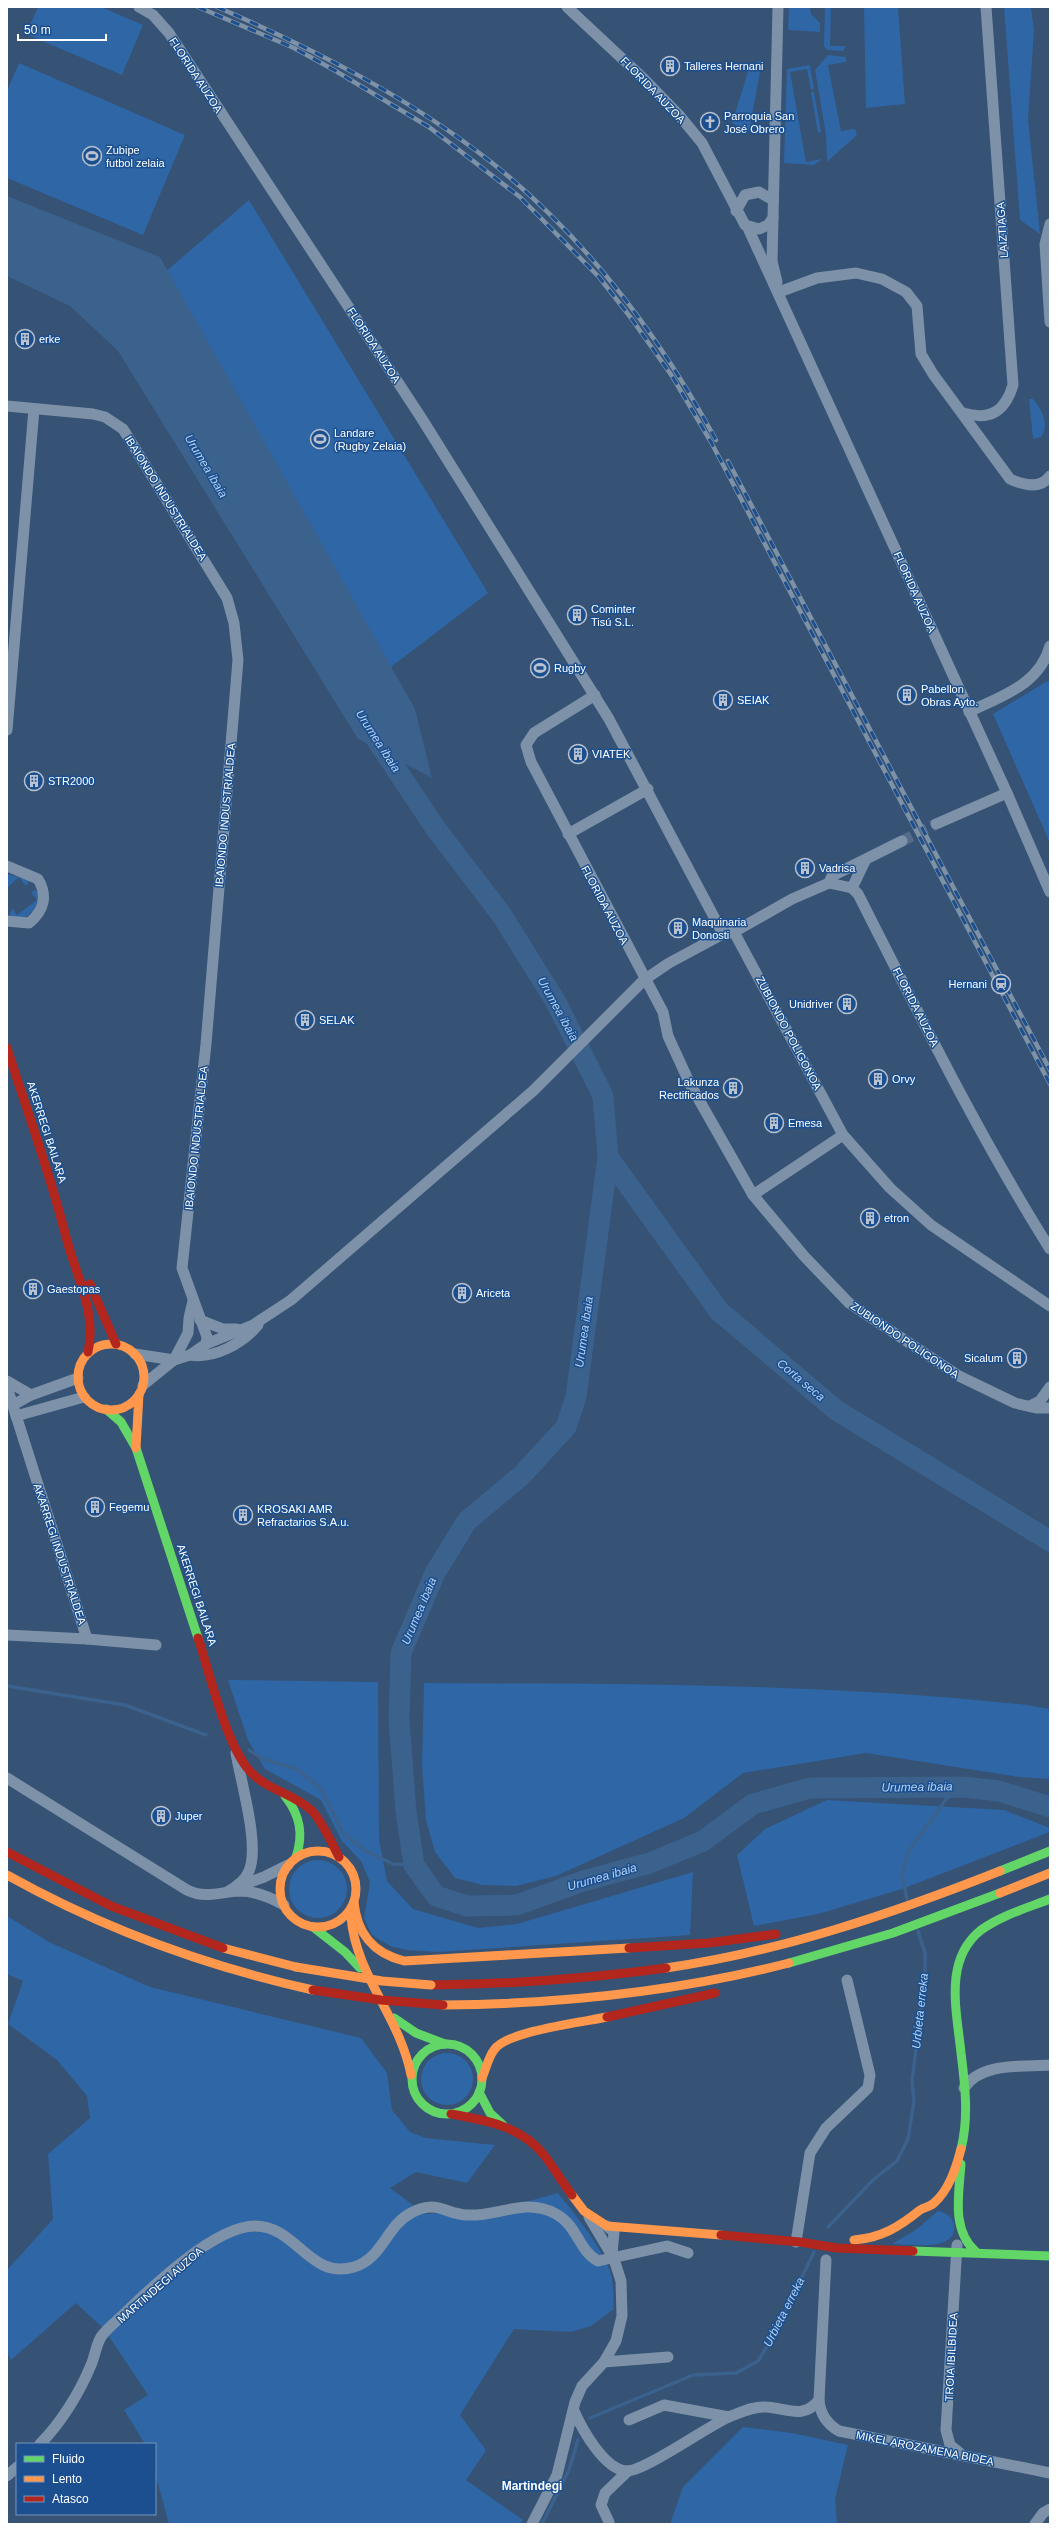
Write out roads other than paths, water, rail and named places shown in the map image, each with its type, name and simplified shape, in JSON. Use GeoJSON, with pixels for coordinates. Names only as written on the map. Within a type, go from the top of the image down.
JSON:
{"type":"FeatureCollection","features":[{"type":"Feature","properties":{"kind":"main road","name":"AKERREGI BAILARA"},"geometry":{"type":"LineString","coordinates":[[7,1048],[64,1223]]}},
{"type":"Feature","properties":{"kind":"main road"},"geometry":{"type":"LineString","coordinates":[[64,1223],[116,1344]]}},
{"type":"Feature","properties":{"kind":"main road"},"geometry":{"type":"LineString","coordinates":[[64,1223],[66,1236],[90,1316],[92,1333],[88,1352],[82,1360],[78,1378],[84,1397],[92,1404],[106,1409],[121,1422],[136,1448]]}},
{"type":"Feature","properties":{"kind":"main road"},"geometry":{"type":"LineString","coordinates":[[88,1352],[106,1344],[116,1344],[126,1347],[135,1354],[144,1374],[141,1389],[136,1448]]}},
{"type":"Feature","properties":{"kind":"main road"},"geometry":{"type":"LineString","coordinates":[[106,1409],[124,1407],[141,1389]]}},
{"type":"Feature","properties":{"kind":"main road","name":"AKERREGI BAILARA"},"geometry":{"type":"LineString","coordinates":[[136,1448],[235,1750],[255,1777],[285,1796],[300,1802],[317,1817],[339,1857]]}},
{"type":"Feature","properties":{"kind":"main road"},"geometry":{"type":"LineString","coordinates":[[285,1796],[295,1809],[300,1825],[301,1841],[280,1883],[284,1905],[298,1922],[313,1927],[321,1927],[338,1921],[352,1905]]}},
{"type":"Feature","properties":{"kind":"main road"},"geometry":{"type":"LineString","coordinates":[[292,1861],[318,1850],[339,1857],[347,1864],[354,1877],[356,1892],[352,1905],[354,1941],[365,1973],[390,2015],[404,2045],[412,2076],[412,2087],[422,2105],[431,2111],[451,2114],[508,2128]]}},
{"type":"Feature","properties":{"kind":"main road"},"geometry":{"type":"LineString","coordinates":[[796,1930],[897,1911],[1050,1851]]}},
{"type":"Feature","properties":{"kind":"main road"},"geometry":{"type":"LineString","coordinates":[[7,1852],[49,1878],[158,1927],[218,1948],[296,1967],[382,1981],[431,1985],[493,1986],[541,1984],[657,1970],[766,1949],[861,1918]]}},
{"type":"Feature","properties":{"kind":"main road"},"geometry":{"type":"LineString","coordinates":[[7,1875],[39,1894],[98,1923],[152,1945],[212,1966],[312,1990],[381,2000],[443,2005],[496,2006],[591,2000],[715,1980],[870,1941],[943,1915],[1050,1873]]}},
{"type":"Feature","properties":{"kind":"main road","name":"TROIA IBILBIDEA"},"geometry":{"type":"LineString","coordinates":[[976,2252],[966,2244],[961,2232],[960,2222],[964,2088],[955,1994],[956,1977],[964,1951],[981,1931],[995,1921],[1050,1899]]}},
{"type":"Feature","properties":{"kind":"main road"},"geometry":{"type":"LineString","coordinates":[[352,1905],[356,1921],[364,1937],[385,1956],[404,1961],[708,1943],[783,1933]]}},
{"type":"Feature","properties":{"kind":"main road"},"geometry":{"type":"LineString","coordinates":[[313,1927],[345,1952],[365,1973]]}},
{"type":"Feature","properties":{"kind":"main road"},"geometry":{"type":"LineString","coordinates":[[756,1981],[778,1975],[824,1953]]}},
{"type":"Feature","properties":{"kind":"main road"},"geometry":{"type":"LineString","coordinates":[[451,2114],[468,2107],[479,2092],[482,2078],[494,2049],[504,2041],[525,2033],[623,2014],[726,1990]]}},
{"type":"Feature","properties":{"kind":"main road"},"geometry":{"type":"LineString","coordinates":[[390,2015],[416,2033],[444,2044],[456,2045],[466,2050],[480,2067],[482,2078]]}},
{"type":"Feature","properties":{"kind":"main road"},"geometry":{"type":"LineString","coordinates":[[412,2076],[419,2057],[430,2048],[444,2044]]}},
{"type":"Feature","properties":{"kind":"main road"},"geometry":{"type":"LineString","coordinates":[[479,2092],[490,2113],[508,2128],[535,2144],[588,2214],[607,2226]]}},
{"type":"Feature","properties":{"kind":"main road"},"geometry":{"type":"LineString","coordinates":[[933,2204],[950,2182],[961,2155]]}},
{"type":"Feature","properties":{"kind":"main road"},"geometry":{"type":"LineString","coordinates":[[798,2242],[873,2238],[904,2225],[924,2207],[933,2204],[946,2205],[954,2211],[960,2222]]}},
{"type":"Feature","properties":{"kind":"main road"},"geometry":{"type":"LineString","coordinates":[[618,2231],[798,2242],[837,2248],[954,2249],[976,2252],[1050,2256]]}},
{"type":"Feature","properties":{"kind":"main road","name":"TROIA IBILBIDEA"},"geometry":{"type":"LineString","coordinates":[[954,2249],[961,2232]]}},
{"type":"Feature","properties":{"kind":"street","name":"FLORIDA AUZOA"},"geometry":{"type":"LineString","coordinates":[[139,7],[153,15],[169,33],[419,414],[595,695],[729,933]]}},
{"type":"Feature","properties":{"kind":"street","name":"FLORIDA AUZOA"},"geometry":{"type":"LineString","coordinates":[[567,7],[644,79],[679,115],[702,143],[736,211]]}},
{"type":"Feature","properties":{"kind":"street"},"geometry":{"type":"LineString","coordinates":[[745,195],[736,211],[748,228],[753,230],[764,227],[773,218],[778,7]]}},
{"type":"Feature","properties":{"kind":"street","name":"LAIZTIAGA"},"geometry":{"type":"LineString","coordinates":[[963,413],[976,417],[1000,410],[1008,401],[1013,385],[986,7]]}},
{"type":"Feature","properties":{"kind":"street"},"geometry":{"type":"LineString","coordinates":[[724,186],[745,195],[759,192],[773,174]]}},
{"type":"Feature","properties":{"kind":"street"},"geometry":{"type":"LineString","coordinates":[[759,192],[773,200]]}},
{"type":"Feature","properties":{"kind":"street","name":"FLORIDA AUZOA"},"geometry":{"type":"LineString","coordinates":[[773,218],[772,261],[779,292]]}},
{"type":"Feature","properties":{"kind":"street"},"geometry":{"type":"LineString","coordinates":[[1050,224],[1044,244],[1050,322]]}},
{"type":"Feature","properties":{"kind":"street","name":"FLORIDA AUZOA"},"geometry":{"type":"LineString","coordinates":[[748,228],[779,292],[1007,793],[1050,892]]}},
{"type":"Feature","properties":{"kind":"street"},"geometry":{"type":"LineString","coordinates":[[779,292],[817,278],[856,273],[882,279],[906,292],[917,306],[921,354],[932,374],[963,413],[1010,479],[1022,484],[1037,485],[1050,476]]}},
{"type":"Feature","properties":{"kind":"street","name":"IBAIONDO INDUSTRIALDEA"},"geometry":{"type":"LineString","coordinates":[[7,406],[94,414],[105,417],[123,429],[227,598],[234,623],[238,660],[206,1044],[182,1268],[207,1337],[206,1344]]}},
{"type":"Feature","properties":{"kind":"street"},"geometry":{"type":"LineString","coordinates":[[7,730],[34,409]]}},
{"type":"Feature","properties":{"kind":"street"},"geometry":{"type":"LineString","coordinates":[[969,712],[1017,688],[1036,675],[1050,646]]}},
{"type":"Feature","properties":{"kind":"street","name":"FLORIDA AUZOA"},"geometry":{"type":"LineString","coordinates":[[595,695],[534,733],[526,745],[531,762],[644,980]]}},
{"type":"Feature","properties":{"kind":"street"},"geometry":{"type":"LineString","coordinates":[[568,834],[648,789]]}},
{"type":"Feature","properties":{"kind":"street"},"geometry":{"type":"LineString","coordinates":[[936,824],[994,797],[1007,793]]}},
{"type":"Feature","properties":{"kind":"street"},"geometry":{"type":"LineString","coordinates":[[829,883],[832,876],[865,861],[902,841]]}},
{"type":"Feature","properties":{"kind":"street"},"geometry":{"type":"LineString","coordinates":[[190,1355],[201,1357],[224,1349],[245,1338],[261,1322],[291,1300],[548,1076],[644,980],[669,963],[792,899],[829,883],[852,888],[865,861]]}},
{"type":"Feature","properties":{"kind":"street"},"geometry":{"type":"LineString","coordinates":[[7,866],[38,879],[44,893],[43,906],[37,917],[29,924],[7,921]]}},
{"type":"Feature","properties":{"kind":"street","name":"FLORIDA AUZOA"},"geometry":{"type":"LineString","coordinates":[[852,888],[858,894],[922,1020],[1022,1205],[1050,1249]]}},
{"type":"Feature","properties":{"kind":"street","name":"ZUBIONDO POLIGONOA"},"geometry":{"type":"LineString","coordinates":[[729,933],[843,1134],[890,1188],[931,1225],[1050,1306]]}},
{"type":"Feature","properties":{"kind":"street","name":"ZUBIONDO POLIGONOA"},"geometry":{"type":"LineString","coordinates":[[644,980],[663,1012],[668,1036],[690,1084],[753,1195],[804,1256],[850,1303],[959,1376],[1027,1407],[1050,1408]]}},
{"type":"Feature","properties":{"kind":"street"},"geometry":{"type":"LineString","coordinates":[[753,1195],[843,1134]]}},
{"type":"Feature","properties":{"kind":"street"},"geometry":{"type":"LineString","coordinates":[[193,1301],[193,1316],[201,1337],[206,1344],[224,1349]]}},
{"type":"Feature","properties":{"kind":"street"},"geometry":{"type":"LineString","coordinates":[[141,1389],[174,1360],[188,1333],[189,1318],[193,1301]]}},
{"type":"Feature","properties":{"kind":"street"},"geometry":{"type":"LineString","coordinates":[[200,1320],[223,1329],[242,1330]]}},
{"type":"Feature","properties":{"kind":"street"},"geometry":{"type":"LineString","coordinates":[[135,1354],[174,1360],[190,1355],[206,1344],[261,1322]]}},
{"type":"Feature","properties":{"kind":"street"},"geometry":{"type":"LineString","coordinates":[[7,1387],[13,1405],[31,1395],[78,1378]]}},
{"type":"Feature","properties":{"kind":"street"},"geometry":{"type":"LineString","coordinates":[[7,1381],[31,1395]]}},
{"type":"Feature","properties":{"kind":"street"},"geometry":{"type":"LineString","coordinates":[[1027,1407],[1040,1401],[1050,1387]]}},
{"type":"Feature","properties":{"kind":"street"},"geometry":{"type":"LineString","coordinates":[[16,1416],[84,1397]]}},
{"type":"Feature","properties":{"kind":"street","name":"AKARREGI INDUSTRIALDEA"},"geometry":{"type":"LineString","coordinates":[[7,1635],[87,1639],[13,1405]]}},
{"type":"Feature","properties":{"kind":"street"},"geometry":{"type":"LineString","coordinates":[[87,1639],[156,1645]]}},
{"type":"Feature","properties":{"kind":"street"},"geometry":{"type":"LineString","coordinates":[[231,1890],[248,1872],[253,1846],[235,1750]]}},
{"type":"Feature","properties":{"kind":"street"},"geometry":{"type":"LineString","coordinates":[[9,1781],[187,1890],[208,1896],[231,1890],[264,1877],[292,1861]]}},
{"type":"Feature","properties":{"kind":"street"},"geometry":{"type":"LineString","coordinates":[[231,1890],[256,1893],[284,1905]]}},
{"type":"Feature","properties":{"kind":"street"},"geometry":{"type":"LineString","coordinates":[[798,2242],[810,2153],[826,2128],[868,2088],[870,2075],[847,1980]]}},
{"type":"Feature","properties":{"kind":"street"},"geometry":{"type":"LineString","coordinates":[[964,2088],[971,2078],[981,2072],[1050,2065]]}},
{"type":"Feature","properties":{"kind":"street","name":"MARTINDEGI AUZOA"},"geometry":{"type":"LineString","coordinates":[[41,2443],[67,2408],[91,2366],[101,2337],[136,2303],[197,2251],[235,2229],[254,2226],[269,2228],[288,2237],[323,2267],[338,2270],[356,2267],[370,2258],[387,2240],[398,2222],[411,2213],[425,2208],[442,2207],[465,2215],[522,2206],[540,2207],[565,2220],[578,2234],[587,2255],[598,2262],[613,2257],[667,2246],[688,2253]]}},
{"type":"Feature","properties":{"kind":"street"},"geometry":{"type":"LineString","coordinates":[[532,2524],[557,2475],[582,2386],[604,2362],[616,2341],[622,2316],[621,2281],[613,2257],[588,2214]]}},
{"type":"Feature","properties":{"kind":"street"},"geometry":{"type":"LineString","coordinates":[[607,2226],[618,2231],[613,2257]]}},
{"type":"Feature","properties":{"kind":"street","name":"TROIA IBILBIDEA"},"geometry":{"type":"LineString","coordinates":[[954,2249],[946,2430],[950,2445],[962,2454]]}},
{"type":"Feature","properties":{"kind":"street","name":"MIKEL AROZAMENA BIDEA"},"geometry":{"type":"LineString","coordinates":[[826,2260],[819,2400],[825,2418],[840,2431],[962,2454],[1050,2473]]}},
{"type":"Feature","properties":{"kind":"street"},"geometry":{"type":"LineString","coordinates":[[604,2362],[668,2357]]}},
{"type":"Feature","properties":{"kind":"street"},"geometry":{"type":"LineString","coordinates":[[610,2522],[601,2504],[605,2493],[628,2471],[655,2459],[729,2417],[756,2408],[766,2407],[802,2412],[812,2407],[819,2400]]}},
{"type":"Feature","properties":{"kind":"street"},"geometry":{"type":"LineString","coordinates":[[629,2420],[664,2405],[729,2417]]}},
{"type":"Feature","properties":{"kind":"street"},"geometry":{"type":"LineString","coordinates":[[574,2411],[582,2430],[595,2447],[616,2469],[628,2471]]}},
{"type":"Feature","properties":{"kind":"street"},"geometry":{"type":"LineString","coordinates":[[7,2476],[16,2468]]}},
{"type":"Feature","properties":{"kind":"street"},"geometry":{"type":"LineString","coordinates":[[1035,2524],[1043,2513],[1050,2509]]}},
{"type":"Feature","properties":{"kind":"water"},"geometry":{"type":"Polygon","coordinates":[[[7,196],[160,257],[415,709],[432,778],[358,739],[118,351],[70,306],[7,276],[7,196]]]}},
{"type":"Feature","properties":{"kind":"waterway","name":"Urumea ibaia"},"geometry":{"type":"LineString","coordinates":[[370,730],[436,829],[501,914],[556,1002],[603,1096],[608,1157],[576,1397],[566,1427],[522,1475],[467,1521],[435,1573],[401,1653],[399,1720],[406,1812],[414,1865],[436,1896],[467,1906],[517,1905],[583,1881],[650,1863],[703,1841],[753,1804],[810,1788],[963,1787],[999,1791],[1050,1807]]}},
{"type":"Feature","properties":{"kind":"waterway","name":"Corta seca"},"geometry":{"type":"LineString","coordinates":[[608,1157],[719,1311],[836,1410],[1050,1541]]}},
{"type":"Feature","properties":{"kind":"waterway"},"geometry":{"type":"LineString","coordinates":[[7,1686],[125,1705],[206,1735]]}},
{"type":"Feature","properties":{"kind":"waterway"},"geometry":{"type":"LineString","coordinates":[[249,1750],[263,1759],[297,1769],[321,1789],[343,1833],[366,1851],[393,1864],[414,1865]]}},
{"type":"Feature","properties":{"kind":"waterway","name":"Urbieta erreka"},"geometry":{"type":"LineString","coordinates":[[907,1899],[902,1876],[908,1852],[947,1798],[963,1787]]}},
{"type":"Feature","properties":{"kind":"waterway","name":"Urbieta erreka"},"geometry":{"type":"LineString","coordinates":[[828,2227],[873,2180],[897,2161],[908,2139],[914,2101],[912,2081],[925,1976],[925,1953],[918,1931]]}},
{"type":"Feature","properties":{"kind":"waterway","name":"Urbieta erreka"},"geometry":{"type":"LineString","coordinates":[[590,2418],[693,2375],[736,2373],[758,2361],[773,2337],[814,2252]]}},
{"type":"Feature","properties":{"kind":"waterway","name":"Urbieta erreka"},"geometry":{"type":"LineString","coordinates":[[542,2524],[569,2470],[578,2440]]}},
{"type":"Feature","properties":{"kind":"tunnel"},"geometry":{"type":"LineString","coordinates":[[902,841],[936,824]]}},
{"type":"Feature","properties":{"kind":"railway"},"geometry":{"type":"LineString","coordinates":[[198,7],[294,48],[334,70],[429,127],[520,197],[599,277],[631,318],[672,376],[711,442],[1050,1084]]}},
{"type":"Feature","properties":{"kind":"railway"},"geometry":{"type":"LineString","coordinates":[[217,7],[324,57],[393,95],[459,138],[491,162],[525,191],[558,222],[588,255],[645,326],[694,401],[716,440]]}},
{"type":"Feature","properties":{"kind":"railway"},"geometry":{"type":"LineString","coordinates":[[728,461],[1050,1070]]}},
{"type":"Feature","properties":{"kind":"place","name":"Talleres Hernani"},"geometry":{"type":"Point","coordinates":[670,66]}},
{"type":"Feature","properties":{"kind":"place","name":"Parroquia San José Obrero"},"geometry":{"type":"Point","coordinates":[710,122]}},
{"type":"Feature","properties":{"kind":"place","name":"Zubipe futbol zelaia"},"geometry":{"type":"Point","coordinates":[92,156]}},
{"type":"Feature","properties":{"kind":"place","name":"erke"},"geometry":{"type":"Point","coordinates":[25,339]}},
{"type":"Feature","properties":{"kind":"place","name":"Landare (Rugby Zelaia)"},"geometry":{"type":"Point","coordinates":[320,439]}},
{"type":"Feature","properties":{"kind":"place","name":"Cominter Tisú S.L."},"geometry":{"type":"Point","coordinates":[577,615]}},
{"type":"Feature","properties":{"kind":"place","name":"Rugby"},"geometry":{"type":"Point","coordinates":[540,668]}},
{"type":"Feature","properties":{"kind":"place","name":"Pabellon Obras Ayto."},"geometry":{"type":"Point","coordinates":[907,695]}},
{"type":"Feature","properties":{"kind":"place","name":"SEIAK"},"geometry":{"type":"Point","coordinates":[723,700]}},
{"type":"Feature","properties":{"kind":"place","name":"VIATEK"},"geometry":{"type":"Point","coordinates":[578,754]}},
{"type":"Feature","properties":{"kind":"place","name":"STR2000"},"geometry":{"type":"Point","coordinates":[34,781]}},
{"type":"Feature","properties":{"kind":"place","name":"Vadrisa"},"geometry":{"type":"Point","coordinates":[805,868]}},
{"type":"Feature","properties":{"kind":"place","name":"Maquinaria Donosti"},"geometry":{"type":"Point","coordinates":[678,928]}},
{"type":"Feature","properties":{"kind":"place","name":"Hernani"},"geometry":{"type":"Point","coordinates":[1001,984]}},
{"type":"Feature","properties":{"kind":"place","name":"Unidriver"},"geometry":{"type":"Point","coordinates":[847,1004]}},
{"type":"Feature","properties":{"kind":"place","name":"SELAK"},"geometry":{"type":"Point","coordinates":[305,1020]}},
{"type":"Feature","properties":{"kind":"place","name":"Orvy"},"geometry":{"type":"Point","coordinates":[878,1079]}},
{"type":"Feature","properties":{"kind":"place","name":"Lakunza Rectificados"},"geometry":{"type":"Point","coordinates":[733,1088]}},
{"type":"Feature","properties":{"kind":"place","name":"Emesa"},"geometry":{"type":"Point","coordinates":[774,1123]}},
{"type":"Feature","properties":{"kind":"place","name":"etron"},"geometry":{"type":"Point","coordinates":[870,1218]}},
{"type":"Feature","properties":{"kind":"place","name":"Gaestopas"},"geometry":{"type":"Point","coordinates":[33,1289]}},
{"type":"Feature","properties":{"kind":"place","name":"Ariceta"},"geometry":{"type":"Point","coordinates":[462,1293]}},
{"type":"Feature","properties":{"kind":"place","name":"Sicalum"},"geometry":{"type":"Point","coordinates":[1017,1358]}},
{"type":"Feature","properties":{"kind":"place","name":"Fegemu"},"geometry":{"type":"Point","coordinates":[95,1507]}},
{"type":"Feature","properties":{"kind":"place","name":"KROSAKI AMR Refractarios S.A.u."},"geometry":{"type":"Point","coordinates":[243,1515]}},
{"type":"Feature","properties":{"kind":"place","name":"Juper"},"geometry":{"type":"Point","coordinates":[161,1816]}},
{"type":"Feature","properties":{"kind":"district","name":"Martindegi"},"geometry":{"type":"Point","coordinates":[532,2486]}}]}
